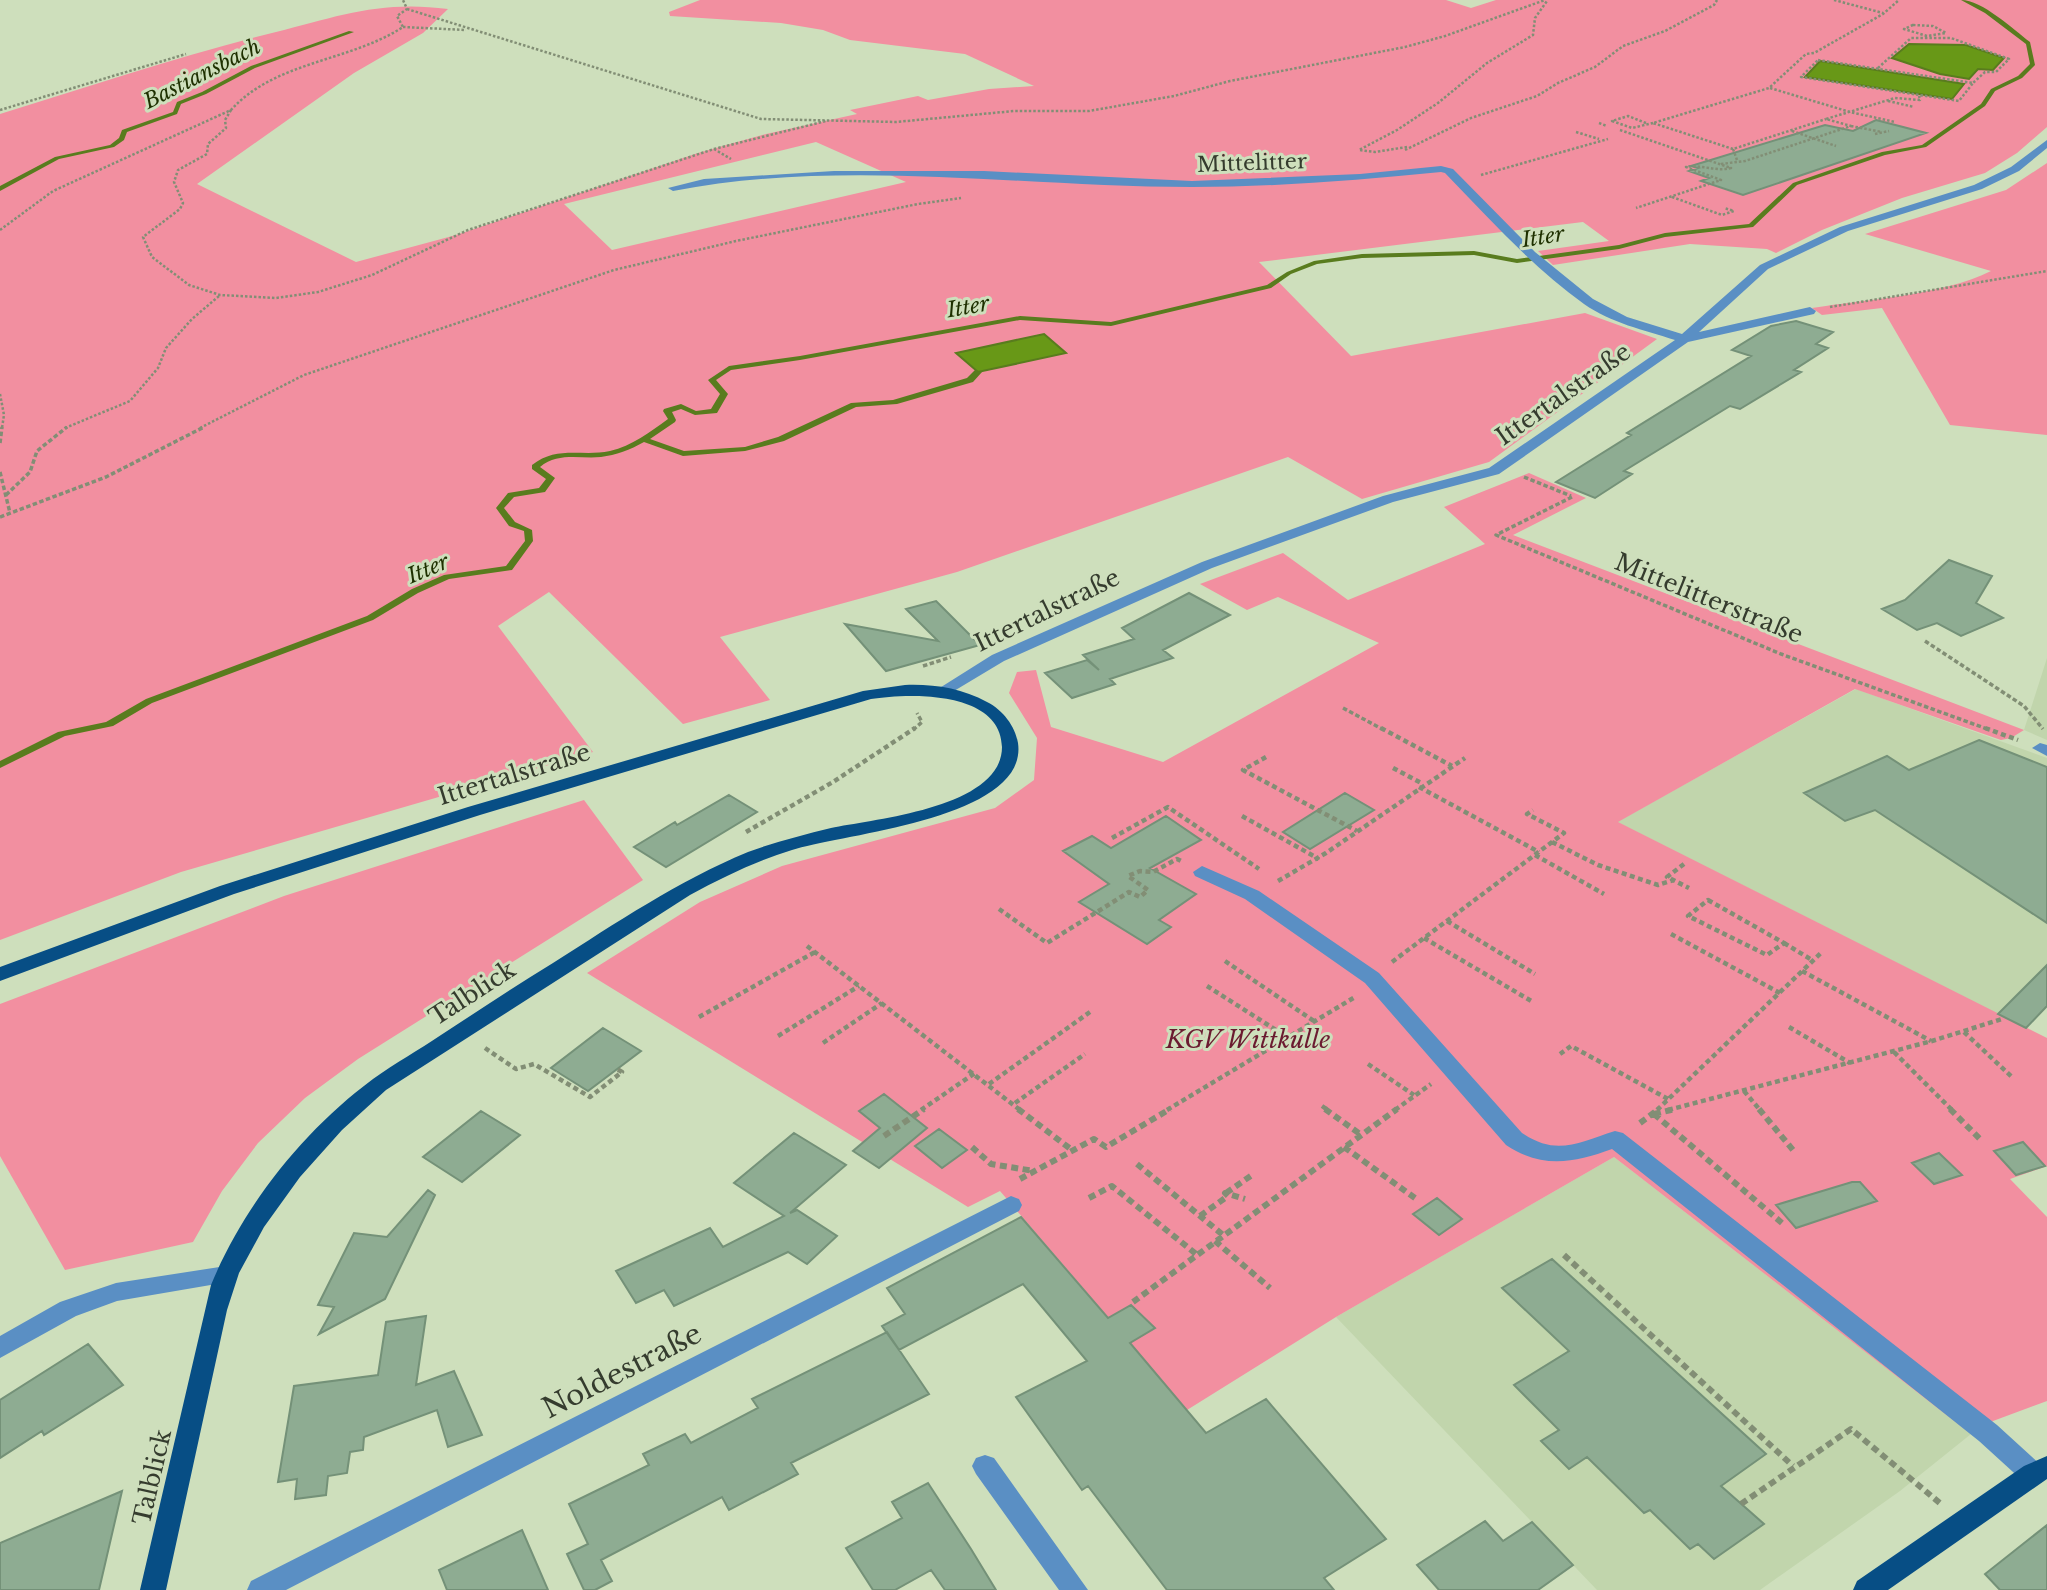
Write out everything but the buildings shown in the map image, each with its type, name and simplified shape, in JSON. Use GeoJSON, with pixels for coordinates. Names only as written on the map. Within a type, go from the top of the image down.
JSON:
{"type":"FeatureCollection","features":[{"type":"Feature","properties":{"kind":"main road","name":"Ittertalstraße"},"geometry":{"type":"LineString","coordinates":[[0,974],[227,890],[474,811],[805,712],[869,694],[895,690],[944,692]]}},
{"type":"Feature","properties":{"kind":"main road","name":"Talblick"},"geometry":{"type":"LineString","coordinates":[[153,1590],[226,1275],[268,1204],[292,1170],[334,1126],[379,1085],[612,934],[697,883],[757,855],[804,840],[924,814],[965,801],[999,778],[1010,760],[1005,726],[981,706],[944,692]]}},
{"type":"Feature","properties":{"kind":"main road"},"geometry":{"type":"LineString","coordinates":[[1866,1590],[2040,1470]]}},
{"type":"Feature","properties":{"kind":"street","name":"Ittertalstraße"},"geometry":{"type":"LineString","coordinates":[[944,692],[998,658],[1206,565],[1388,499],[1494,471],[1684,339],[1764,267],[1844,229],[1978,187],[2015,169],[2047,144]]}},
{"type":"Feature","properties":{"kind":"street","name":"Mittelitter"},"geometry":{"type":"LineString","coordinates":[[673,188],[704,182],[761,177],[984,174],[1192,184],[1360,177],[1441,169],[1449,171],[1531,254],[1590,302],[1623,320],[1684,339]]}},
{"type":"Feature","properties":{"kind":"street"},"geometry":{"type":"LineString","coordinates":[[1684,339],[1810,311]]}},
{"type":"Feature","properties":{"kind":"street"},"geometry":{"type":"LineString","coordinates":[[1202,872],[1252,895],[1375,981],[1525,1148],[1565,1157],[1615,1139],[1977,1424],[2040,1470]]}},
{"type":"Feature","properties":{"kind":"street","name":"Noldestraße"},"geometry":{"type":"LineString","coordinates":[[260,1590],[1011,1205]]}},
{"type":"Feature","properties":{"kind":"street"},"geometry":{"type":"LineString","coordinates":[[0,1348],[68,1309],[116,1293],[226,1275]]}},
{"type":"Feature","properties":{"kind":"street"},"geometry":{"type":"LineString","coordinates":[[985,1465],[1075,1590]]}},
{"type":"Feature","properties":{"kind":"path"},"geometry":{"type":"LineString","coordinates":[[403,0],[407,9],[761,119],[896,122],[1014,111],[1089,111],[1122,106],[1210,88],[1230,81],[1405,47],[1445,36],[1546,0]]}},
{"type":"Feature","properties":{"kind":"path"},"geometry":{"type":"LineString","coordinates":[[1413,146],[1375,152],[1359,150],[1397,130],[1438,103],[1488,63],[1533,35],[1535,18],[1546,0]]}},
{"type":"Feature","properties":{"kind":"path"},"geometry":{"type":"LineString","coordinates":[[1396,154],[1471,118],[1537,96],[1558,83],[1595,67],[1623,46],[1665,31],[1714,5],[1717,0]]}},
{"type":"Feature","properties":{"kind":"path"},"geometry":{"type":"LineString","coordinates":[[1834,0],[1884,13]]}},
{"type":"Feature","properties":{"kind":"path"},"geometry":{"type":"LineString","coordinates":[[1857,4],[1861,0]]}},
{"type":"Feature","properties":{"kind":"path"},"geometry":{"type":"LineString","coordinates":[[1646,123],[1628,116],[1612,121],[1632,128],[1769,88],[1806,54],[1814,53],[1884,13],[1899,0]]}},
{"type":"Feature","properties":{"kind":"path"},"geometry":{"type":"LineString","coordinates":[[403,27],[397,16],[407,9]]}},
{"type":"Feature","properties":{"kind":"path"},"geometry":{"type":"LineString","coordinates":[[1907,31],[1927,36],[1946,33],[1939,27],[1919,24],[1905,27],[1907,36],[1911,38],[1951,38],[2009,59],[1996,72],[1984,72],[1959,101],[1801,77],[1818,60],[1973,83]]}},
{"type":"Feature","properties":{"kind":"path"},"geometry":{"type":"LineString","coordinates":[[473,30],[403,27],[361,51],[321,61],[238,99],[225,120],[226,128],[208,144],[207,153],[178,170],[174,182],[183,204],[178,214],[158,223],[143,237],[152,257],[188,285],[220,295],[276,298],[318,292],[372,275],[468,230],[713,149],[834,119]]}},
{"type":"Feature","properties":{"kind":"path"},"geometry":{"type":"LineString","coordinates":[[1878,68],[1911,38]]}},
{"type":"Feature","properties":{"kind":"path"},"geometry":{"type":"LineString","coordinates":[[0,110],[186,54]]}},
{"type":"Feature","properties":{"kind":"path"},"geometry":{"type":"LineString","coordinates":[[1769,88],[1895,122]]}},
{"type":"Feature","properties":{"kind":"path"},"geometry":{"type":"LineString","coordinates":[[1653,123],[1733,149],[1887,100],[1920,100],[1919,96]]}},
{"type":"Feature","properties":{"kind":"path"},"geometry":{"type":"LineString","coordinates":[[1887,100],[1914,107]]}},
{"type":"Feature","properties":{"kind":"path"},"geometry":{"type":"LineString","coordinates":[[1686,107],[1691,111]]}},
{"type":"Feature","properties":{"kind":"path"},"geometry":{"type":"LineString","coordinates":[[0,230],[53,191],[231,110]]}},
{"type":"Feature","properties":{"kind":"path"},"geometry":{"type":"LineString","coordinates":[[1826,119],[1882,132]]}},
{"type":"Feature","properties":{"kind":"path"},"geometry":{"type":"LineString","coordinates":[[1599,123],[1607,126]]}},
{"type":"Feature","properties":{"kind":"path"},"geometry":{"type":"LineString","coordinates":[[1720,164],[1745,161],[1851,126]]}},
{"type":"Feature","properties":{"kind":"path"},"geometry":{"type":"LineString","coordinates":[[1620,130],[1731,168],[1718,172],[1693,164],[1685,167],[1721,180],[1636,208]]}},
{"type":"Feature","properties":{"kind":"path"},"geometry":{"type":"LineString","coordinates":[[1791,130],[1836,146]]}},
{"type":"Feature","properties":{"kind":"path"},"geometry":{"type":"LineString","coordinates":[[1875,134],[1889,131]]}},
{"type":"Feature","properties":{"kind":"path"},"geometry":{"type":"LineString","coordinates":[[1576,132],[1608,139]]}},
{"type":"Feature","properties":{"kind":"path"},"geometry":{"type":"LineString","coordinates":[[1471,178],[1599,139]]}},
{"type":"Feature","properties":{"kind":"path"},"geometry":{"type":"LineString","coordinates":[[1733,149],[1737,160]]}},
{"type":"Feature","properties":{"kind":"path"},"geometry":{"type":"LineString","coordinates":[[0,517],[106,477],[304,374],[555,288],[614,270],[736,241],[918,204],[968,197]]}},
{"type":"Feature","properties":{"kind":"path"},"geometry":{"type":"LineString","coordinates":[[1671,197],[1722,215],[1734,211],[1724,208]]}},
{"type":"Feature","properties":{"kind":"path"},"geometry":{"type":"LineString","coordinates":[[1810,311],[2047,271]]}},
{"type":"Feature","properties":{"kind":"path"},"geometry":{"type":"LineString","coordinates":[[6,495],[30,472],[37,451],[69,425],[104,414],[130,401],[158,368],[166,348],[192,319],[220,295]]}},
{"type":"Feature","properties":{"kind":"path"},"geometry":{"type":"LineString","coordinates":[[0,394],[4,415],[0,443]]}},
{"type":"Feature","properties":{"kind":"path"},"geometry":{"type":"LineString","coordinates":[[0,472],[10,513]]}},
{"type":"Feature","properties":{"kind":"path","name":"Mittelitterstraße"},"geometry":{"type":"LineString","coordinates":[[1514,473],[1572,497],[1496,535],[1781,654],[2043,749]]}},
{"type":"Feature","properties":{"kind":"path"},"geometry":{"type":"LineString","coordinates":[[1925,641],[2024,706],[2037,718],[2044,730],[2043,749]]}},
{"type":"Feature","properties":{"kind":"path"},"geometry":{"type":"LineString","coordinates":[[911,670],[959,654]]}},
{"type":"Feature","properties":{"kind":"path"},"geometry":{"type":"LineString","coordinates":[[743,834],[833,782],[917,727],[922,722],[919,714],[907,708]]}},
{"type":"Feature","properties":{"kind":"path"},"geometry":{"type":"LineString","coordinates":[[1343,708],[1452,766]]}},
{"type":"Feature","properties":{"kind":"path"},"geometry":{"type":"LineString","coordinates":[[1266,757],[1243,770],[1357,831]]}},
{"type":"Feature","properties":{"kind":"path"},"geometry":{"type":"LineString","coordinates":[[1112,838],[1168,807],[1277,882],[1320,859],[1421,786],[1465,758]]}},
{"type":"Feature","properties":{"kind":"path"},"geometry":{"type":"LineString","coordinates":[[1393,768],[1604,894]]}},
{"type":"Feature","properties":{"kind":"path"},"geometry":{"type":"LineString","coordinates":[[1017,1181],[1094,1139],[1106,1147],[1375,981],[1424,938],[1564,833],[1527,814],[1532,810]]}},
{"type":"Feature","properties":{"kind":"path"},"geometry":{"type":"LineString","coordinates":[[1242,816],[1320,859]]}},
{"type":"Feature","properties":{"kind":"path"},"geometry":{"type":"LineString","coordinates":[[1552,842],[1598,865],[1658,885],[1674,880]]}},
{"type":"Feature","properties":{"kind":"path"},"geometry":{"type":"LineString","coordinates":[[999,909],[1047,943],[1129,892],[1140,897],[1148,890],[1128,876],[1140,870],[1153,872],[1177,859],[1202,872]]}},
{"type":"Feature","properties":{"kind":"path"},"geometry":{"type":"LineString","coordinates":[[1684,864],[1667,877],[1689,888]]}},
{"type":"Feature","properties":{"kind":"path"},"geometry":{"type":"LineString","coordinates":[[1784,943],[1767,955],[1688,916],[1708,900],[1784,943],[1812,960]]}},
{"type":"Feature","properties":{"kind":"path"},"geometry":{"type":"LineString","coordinates":[[1447,921],[1535,974]]}},
{"type":"Feature","properties":{"kind":"path"},"geometry":{"type":"LineString","coordinates":[[1671,934],[1780,993]]}},
{"type":"Feature","properties":{"kind":"path"},"geometry":{"type":"LineString","coordinates":[[1424,938],[1534,1002]]}},
{"type":"Feature","properties":{"kind":"path"},"geometry":{"type":"LineString","coordinates":[[807,946],[1072,1150]]}},
{"type":"Feature","properties":{"kind":"path"},"geometry":{"type":"LineString","coordinates":[[699,1017],[815,951]]}},
{"type":"Feature","properties":{"kind":"path"},"geometry":{"type":"LineString","coordinates":[[1654,1114],[1822,952]]}},
{"type":"Feature","properties":{"kind":"path"},"geometry":{"type":"LineString","coordinates":[[1225,961],[1314,1021]]}},
{"type":"Feature","properties":{"kind":"path"},"geometry":{"type":"LineString","coordinates":[[1802,971],[1931,1041]]}},
{"type":"Feature","properties":{"kind":"path"},"geometry":{"type":"LineString","coordinates":[[778,1036],[859,986]]}},
{"type":"Feature","properties":{"kind":"path"},"geometry":{"type":"LineString","coordinates":[[1207,986],[1287,1037]]}},
{"type":"Feature","properties":{"kind":"path"},"geometry":{"type":"LineString","coordinates":[[823,1043],[882,1003]]}},
{"type":"Feature","properties":{"kind":"path"},"geometry":{"type":"LineString","coordinates":[[989,1084],[1090,1012]]}},
{"type":"Feature","properties":{"kind":"path"},"geometry":{"type":"LineString","coordinates":[[1654,1114],[1964,1032],[2002,1019]]}},
{"type":"Feature","properties":{"kind":"path"},"geometry":{"type":"LineString","coordinates":[[1789,1027],[1850,1063]]}},
{"type":"Feature","properties":{"kind":"path"},"geometry":{"type":"LineString","coordinates":[[461,1032],[516,1069],[534,1064],[590,1097],[622,1072],[617,1069]]}},
{"type":"Feature","properties":{"kind":"path"},"geometry":{"type":"LineString","coordinates":[[1964,1032],[2013,1078]]}},
{"type":"Feature","properties":{"kind":"path"},"geometry":{"type":"LineString","coordinates":[[1560,1054],[1571,1046],[1670,1100]]}},
{"type":"Feature","properties":{"kind":"path"},"geometry":{"type":"LineString","coordinates":[[1893,1051],[1982,1141]]}},
{"type":"Feature","properties":{"kind":"path"},"geometry":{"type":"LineString","coordinates":[[1014,1103],[1085,1054]]}},
{"type":"Feature","properties":{"kind":"path"},"geometry":{"type":"LineString","coordinates":[[1368,1064],[1414,1095]]}},
{"type":"Feature","properties":{"kind":"path"},"geometry":{"type":"LineString","coordinates":[[1133,1302],[1452,1069]]}},
{"type":"Feature","properties":{"kind":"path"},"geometry":{"type":"LineString","coordinates":[[884,1136],[975,1073]]}},
{"type":"Feature","properties":{"kind":"path"},"geometry":{"type":"LineString","coordinates":[[1744,1091],[1793,1150]]}},
{"type":"Feature","properties":{"kind":"path"},"geometry":{"type":"LineString","coordinates":[[1322,1106],[1360,1135]]}},
{"type":"Feature","properties":{"kind":"path"},"geometry":{"type":"LineString","coordinates":[[1654,1114],[1782,1223]]}},
{"type":"Feature","properties":{"kind":"path"},"geometry":{"type":"LineString","coordinates":[[972,1147],[991,1164],[1035,1171]]}},
{"type":"Feature","properties":{"kind":"path"},"geometry":{"type":"LineString","coordinates":[[1344,1147],[1415,1198]]}},
{"type":"Feature","properties":{"kind":"path"},"geometry":{"type":"LineString","coordinates":[[1137,1164],[1223,1235]]}},
{"type":"Feature","properties":{"kind":"path"},"geometry":{"type":"LineString","coordinates":[[1225,1193],[1252,1175]]}},
{"type":"Feature","properties":{"kind":"path"},"geometry":{"type":"LineString","coordinates":[[1089,1198],[1112,1186],[1196,1254]]}},
{"type":"Feature","properties":{"kind":"path"},"geometry":{"type":"LineString","coordinates":[[1199,1216],[1228,1196],[1225,1193]]}},
{"type":"Feature","properties":{"kind":"path"},"geometry":{"type":"LineString","coordinates":[[1225,1193],[1245,1199]]}},
{"type":"Feature","properties":{"kind":"path"},"geometry":{"type":"LineString","coordinates":[[1215,1241],[1270,1288]]}},
{"type":"Feature","properties":{"kind":"path"},"geometry":{"type":"LineString","coordinates":[[1564,1255],[1793,1466]]}},
{"type":"Feature","properties":{"kind":"path"},"geometry":{"type":"LineString","coordinates":[[1741,1504],[1793,1466],[1851,1429],[1963,1522]]}},
{"type":"Feature","properties":{"kind":"shaded area"},"geometry":{"type":"Polygon","coordinates":[[[1909,44],[1966,45],[2004,58],[1993,70],[1978,69],[1969,79],[1940,74],[1892,58],[1909,44]]]}},
{"type":"Feature","properties":{"kind":"shaded area"},"geometry":{"type":"Polygon","coordinates":[[[1820,61],[1964,84],[1952,99],[1805,77],[1820,61]]]}},
{"type":"Feature","properties":{"kind":"shaded area"},"geometry":{"type":"Polygon","coordinates":[[[1044,334],[1066,353],[978,372],[956,353],[1044,334]]]}},
{"type":"Feature","properties":{"kind":"shaded area"},"geometry":{"type":"Polygon","coordinates":[[[2047,658],[2047,740],[2024,730],[2047,658]]]}},
{"type":"Feature","properties":{"kind":"shaded area"},"geometry":{"type":"Polygon","coordinates":[[[1856,689],[2047,758],[2047,1007],[2026,1028],[1617,822],[1856,689]]]}},
{"type":"Feature","properties":{"kind":"shaded area"},"geometry":{"type":"Polygon","coordinates":[[[1614,1157],[1971,1434],[1900,1491],[1760,1590],[1597,1590],[1336,1317],[1614,1157]]]}},
{"type":"Feature","properties":{"kind":"green space"},"geometry":{"type":"Polygon","coordinates":[[[700,0],[1446,0],[1471,8],[1496,0],[2047,0],[2047,127],[2017,153],[1985,173],[1902,198],[1822,230],[1776,253],[1767,249],[1690,244],[1553,265],[1538,251],[1609,241],[1583,222],[1259,262],[1351,356],[1585,313],[1657,339],[1489,462],[1362,499],[1288,457],[957,572],[720,637],[770,700],[683,724],[549,592],[498,626],[593,752],[181,872],[0,940],[0,114],[138,71],[340,15],[381,8],[448,9],[423,33],[354,73],[197,184],[356,262],[456,235],[698,153],[766,134],[857,114],[850,110],[918,96],[928,100],[989,89],[1034,86],[965,54],[850,40],[823,30],[781,23],[670,16],[669,12],[700,0]],[[816,142],[564,204],[612,250],[906,182],[816,142]]]}},
{"type":"Feature","properties":{"kind":"green space"},"geometry":{"type":"Polygon","coordinates":[[[2047,163],[2047,435],[1950,425],[1882,308],[1822,315],[1812,308],[1927,291],[1991,271],[1865,234],[2006,190],[2047,163]]]}},
{"type":"Feature","properties":{"kind":"green space","name":"KGV Wittkulle"},"geometry":{"type":"Polygon","coordinates":[[[1529,473],[1586,498],[1513,535],[2024,730],[2011,738],[2001,740],[1855,689],[1618,822],[2047,1038],[2047,1166],[2010,1179],[2047,1217],[2047,1401],[1993,1421],[1971,1434],[1614,1157],[1336,1317],[1187,1410],[1000,1191],[968,1207],[587,973],[700,902],[782,866],[995,808],[1034,780],[1037,738],[1009,693],[1017,672],[1036,670],[1051,727],[1163,762],[1379,643],[1278,597],[1247,610],[1200,584],[1283,553],[1348,600],[1485,544],[1444,507],[1529,473]]]}},
{"type":"Feature","properties":{"kind":"green space"},"geometry":{"type":"Polygon","coordinates":[[[584,800],[643,880],[358,1059],[305,1098],[258,1143],[222,1191],[193,1242],[65,1270],[0,1156],[0,1004],[284,896],[584,800]]]}},
{"type":"Feature","properties":{"kind":"waterway","name":"Itter"},"geometry":{"type":"LineString","coordinates":[[0,765],[62,734],[109,724],[149,701],[370,618],[415,591],[447,577],[509,568],[529,541],[528,530],[512,524],[500,508],[511,495],[542,490],[551,478],[535,467],[557,455],[608,454],[628,447],[672,420],[667,411],[681,406],[695,413],[714,411],[724,394],[712,380],[729,368],[800,358],[1020,318],[1111,324],[1269,287],[1289,273],[1316,262],[1362,256],[1474,253],[1517,261],[1619,247],[1665,235],[1751,226],[1795,184],[1884,153],[1924,146],[1983,105],[1993,90],[2020,77],[2033,64],[2028,43],[1987,12],[1963,0]]}},
{"type":"Feature","properties":{"kind":"waterway","name":"Bastiansbach"},"geometry":{"type":"LineString","coordinates":[[0,189],[57,158],[112,146],[122,139],[124,131],[175,113],[179,103],[253,67],[351,32]]}},
{"type":"Feature","properties":{"kind":"waterway"},"geometry":{"type":"LineString","coordinates":[[645,440],[683,454],[745,449],[781,439],[854,405],[894,402],[970,380],[978,372]]}}]}
